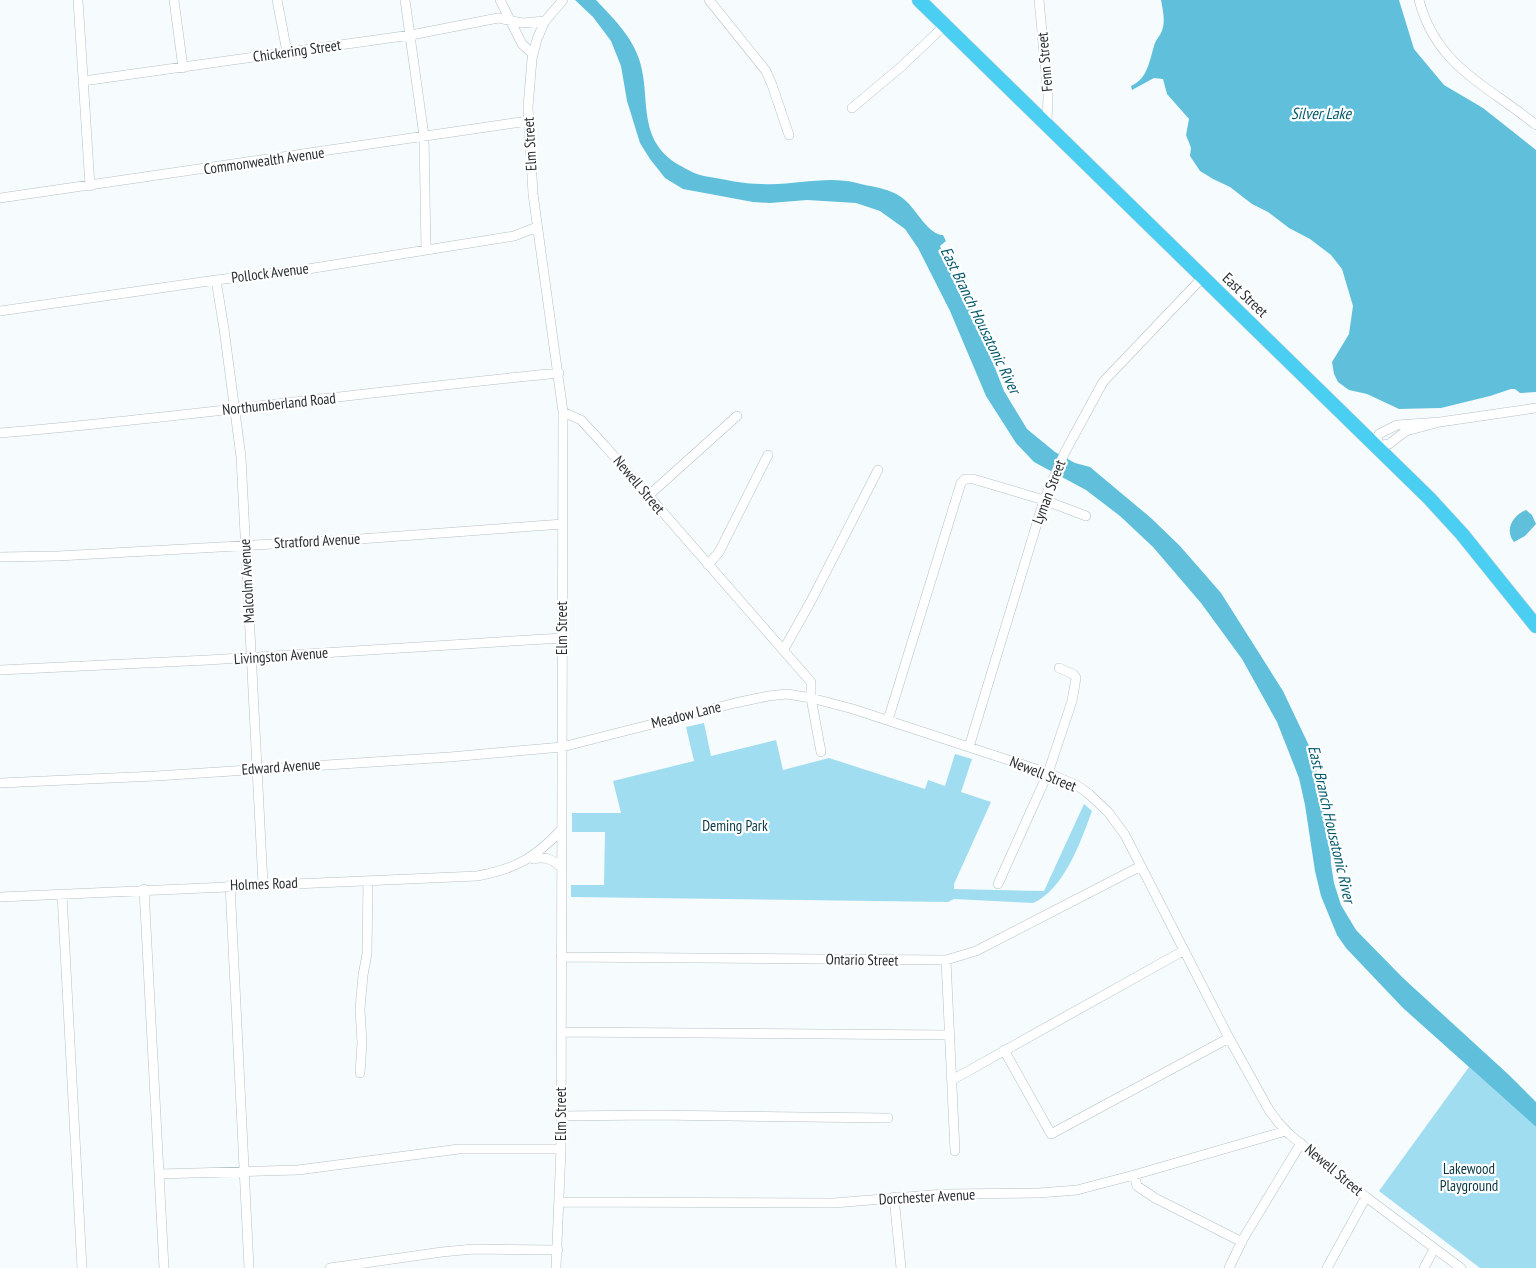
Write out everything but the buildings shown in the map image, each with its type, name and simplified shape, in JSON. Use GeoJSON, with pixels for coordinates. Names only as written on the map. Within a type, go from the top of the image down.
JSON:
{"type":"FeatureCollection","features":[{"type":"Feature","properties":{"kind":"highway","name":"East Street"},"geometry":{"type":"LineString","coordinates":[[919,0],[1447,517],[1536,626]]}},
{"type":"Feature","properties":{"kind":"street"},"geometry":{"type":"LineString","coordinates":[[78,0],[90,186]]}},
{"type":"Feature","properties":{"kind":"street"},"geometry":{"type":"LineString","coordinates":[[174,0],[183,68]]}},
{"type":"Feature","properties":{"kind":"street"},"geometry":{"type":"LineString","coordinates":[[277,0],[287,52]]}},
{"type":"Feature","properties":{"kind":"street"},"geometry":{"type":"LineString","coordinates":[[405,0],[424,136],[426,250]]}},
{"type":"Feature","properties":{"kind":"street"},"geometry":{"type":"LineString","coordinates":[[500,0],[522,44],[533,54]]}},
{"type":"Feature","properties":{"kind":"street","name":"Elm Street"},"geometry":{"type":"LineString","coordinates":[[556,1268],[561,1149],[563,412],[533,194],[528,121],[533,54],[537,39],[545,21],[563,0]]}},
{"type":"Feature","properties":{"kind":"street"},"geometry":{"type":"LineString","coordinates":[[709,0],[766,71],[789,135]]}},
{"type":"Feature","properties":{"kind":"street","name":"Fenn Street"},"geometry":{"type":"LineString","coordinates":[[1040,0],[1048,95],[1047,123]]}},
{"type":"Feature","properties":{"kind":"street"},"geometry":{"type":"LineString","coordinates":[[1419,0],[1433,36],[1451,60],[1536,125]]}},
{"type":"Feature","properties":{"kind":"street","name":"Chickering Street"},"geometry":{"type":"LineString","coordinates":[[83,81],[411,35],[498,18],[522,23],[545,21]]}},
{"type":"Feature","properties":{"kind":"street"},"geometry":{"type":"LineString","coordinates":[[852,108],[902,66],[944,26]]}},
{"type":"Feature","properties":{"kind":"street","name":"Commonwealth Avenue"},"geometry":{"type":"LineString","coordinates":[[0,198],[528,121]]}},
{"type":"Feature","properties":{"kind":"street","name":"Pollock Avenue"},"geometry":{"type":"LineString","coordinates":[[0,311],[308,269],[514,236],[537,227]]}},
{"type":"Feature","properties":{"kind":"street","name":"Lyman Street"},"geometry":{"type":"LineString","coordinates":[[969,747],[1053,475],[1103,382],[1203,277]]}},
{"type":"Feature","properties":{"kind":"street","name":"Malcolm Avenue"},"geometry":{"type":"LineString","coordinates":[[216,280],[241,457],[263,884]]}},
{"type":"Feature","properties":{"kind":"street","name":"Northumberland Road"},"geometry":{"type":"LineString","coordinates":[[0,433],[559,373]]}},
{"type":"Feature","properties":{"kind":"street"},"geometry":{"type":"LineString","coordinates":[[1376,446],[1379,434],[1391,427],[1536,408]]}},
{"type":"Feature","properties":{"kind":"street","name":"Newell Street"},"geometry":{"type":"LineString","coordinates":[[563,412],[581,420],[784,649],[811,682],[811,698],[888,720],[1048,773],[1078,786],[1100,804],[1118,823],[1183,951],[1269,1110],[1286,1131],[1366,1197],[1461,1268]]}},
{"type":"Feature","properties":{"kind":"street"},"geometry":{"type":"LineString","coordinates":[[648,496],[737,416]]}},
{"type":"Feature","properties":{"kind":"street"},"geometry":{"type":"LineString","coordinates":[[708,565],[718,552],[768,455]]}},
{"type":"Feature","properties":{"kind":"street"},"geometry":{"type":"LineString","coordinates":[[784,649],[878,470]]}},
{"type":"Feature","properties":{"kind":"street"},"geometry":{"type":"LineString","coordinates":[[888,720],[961,483],[966,479],[1044,500],[1086,516]]}},
{"type":"Feature","properties":{"kind":"street","name":"Stratford Avenue"},"geometry":{"type":"LineString","coordinates":[[0,557],[58,556],[346,540],[563,524]]}},
{"type":"Feature","properties":{"kind":"street","name":"Livingston Avenue"},"geometry":{"type":"LineString","coordinates":[[0,670],[562,638]]}},
{"type":"Feature","properties":{"kind":"street"},"geometry":{"type":"LineString","coordinates":[[998,884],[1048,773],[1076,683],[1073,674],[1059,668]]}},
{"type":"Feature","properties":{"kind":"street","name":"Meadow Lane"},"geometry":{"type":"LineString","coordinates":[[562,747],[768,696],[787,694],[811,698]]}},
{"type":"Feature","properties":{"kind":"street"},"geometry":{"type":"LineString","coordinates":[[811,698],[821,752]]}},
{"type":"Feature","properties":{"kind":"street","name":"Edward Avenue"},"geometry":{"type":"LineString","coordinates":[[0,783],[450,757],[562,747]]}},
{"type":"Feature","properties":{"kind":"street","name":"Holmes Road"},"geometry":{"type":"LineString","coordinates":[[0,897],[230,885],[477,876],[504,871],[525,861],[549,844],[561,830]]}},
{"type":"Feature","properties":{"kind":"street","name":"Holmes Road"},"geometry":{"type":"LineString","coordinates":[[525,861],[543,856],[561,867]]}},
{"type":"Feature","properties":{"kind":"street","name":"Ontario Street"},"geometry":{"type":"LineString","coordinates":[[561,957],[946,960],[976,951],[1141,866]]}},
{"type":"Feature","properties":{"kind":"street"},"geometry":{"type":"LineString","coordinates":[[360,1073],[362,1043],[360,1009],[363,975],[368,954],[368,880]]}},
{"type":"Feature","properties":{"kind":"street"},"geometry":{"type":"LineString","coordinates":[[230,885],[249,1268]]}},
{"type":"Feature","properties":{"kind":"street"},"geometry":{"type":"LineString","coordinates":[[144,889],[164,1268]]}},
{"type":"Feature","properties":{"kind":"street"},"geometry":{"type":"LineString","coordinates":[[62,894],[82,1268]]}},
{"type":"Feature","properties":{"kind":"street"},"geometry":{"type":"LineString","coordinates":[[952,1080],[1183,951]]}},
{"type":"Feature","properties":{"kind":"street"},"geometry":{"type":"LineString","coordinates":[[946,960],[955,1151]]}},
{"type":"Feature","properties":{"kind":"street"},"geometry":{"type":"LineString","coordinates":[[561,1032],[949,1035]]}},
{"type":"Feature","properties":{"kind":"street"},"geometry":{"type":"LineString","coordinates":[[1004,1050],[1051,1134],[1229,1038]]}},
{"type":"Feature","properties":{"kind":"street"},"geometry":{"type":"LineString","coordinates":[[560,1116],[888,1118]]}},
{"type":"Feature","properties":{"kind":"street","name":"Dorchester Avenue"},"geometry":{"type":"LineString","coordinates":[[559,1202],[813,1203],[894,1197],[1077,1190],[1286,1131]]}},
{"type":"Feature","properties":{"kind":"street"},"geometry":{"type":"LineString","coordinates":[[1229,1268],[1301,1143]]}},
{"type":"Feature","properties":{"kind":"street"},"geometry":{"type":"LineString","coordinates":[[159,1174],[298,1170],[459,1149],[561,1149]]}},
{"type":"Feature","properties":{"kind":"street"},"geometry":{"type":"LineString","coordinates":[[1134,1175],[1137,1186],[1155,1198],[1242,1242]]}},
{"type":"Feature","properties":{"kind":"street"},"geometry":{"type":"LineString","coordinates":[[894,1197],[901,1268]]}},
{"type":"Feature","properties":{"kind":"street"},"geometry":{"type":"LineString","coordinates":[[1327,1268],[1366,1197]]}},
{"type":"Feature","properties":{"kind":"street"},"geometry":{"type":"LineString","coordinates":[[330,1268],[414,1255],[473,1249],[558,1250]]}},
{"type":"Feature","properties":{"kind":"street"},"geometry":{"type":"LineString","coordinates":[[1424,1268],[1434,1250]]}},
{"type":"Feature","properties":{"kind":"green space","name":"Deming Park"},"geometry":{"type":"Polygon","coordinates":[[[704,723],[711,756],[776,740],[783,770],[829,758],[925,789],[928,780],[945,786],[955,754],[972,759],[961,792],[991,802],[954,884],[954,889],[1044,891],[1084,804],[1092,811],[1077,850],[1062,876],[1044,897],[1033,903],[954,899],[948,902],[571,897],[571,885],[604,885],[605,832],[572,832],[572,813],[621,813],[613,781],[694,761],[686,727],[704,723]]]}},
{"type":"Feature","properties":{"kind":"green space","name":"Lakewood Playground"},"geometry":{"type":"Polygon","coordinates":[[[1469,1067],[1536,1127],[1536,1268],[1480,1268],[1379,1191],[1469,1067]]]}},
{"type":"Feature","properties":{"kind":"water"},"geometry":{"type":"Polygon","coordinates":[[[575,0],[596,0],[631,42],[643,73],[650,130],[665,155],[679,165],[700,175],[747,183],[774,184],[834,180],[884,189],[902,197],[928,227],[943,235],[946,241],[940,246],[946,261],[971,306],[1004,391],[1027,429],[1055,452],[1075,463],[1090,467],[1151,518],[1180,546],[1221,593],[1283,691],[1313,754],[1330,842],[1334,883],[1341,905],[1356,930],[1403,978],[1536,1102],[1536,1127],[1403,1008],[1346,948],[1337,935],[1321,896],[1299,778],[1277,722],[1242,659],[1201,603],[1153,547],[1120,516],[1086,490],[1034,462],[1016,443],[986,396],[950,311],[918,248],[905,229],[880,211],[856,203],[807,200],[753,202],[683,189],[665,178],[640,143],[627,101],[621,66],[611,41],[593,17],[575,0]]]}},
{"type":"Feature","properties":{"kind":"water","name":"Silver Lake"},"geometry":{"type":"Polygon","coordinates":[[[1161,0],[1399,0],[1414,49],[1444,85],[1483,108],[1536,150],[1536,392],[1520,393],[1511,389],[1441,408],[1399,409],[1367,394],[1349,390],[1338,382],[1332,362],[1349,334],[1353,306],[1342,269],[1331,255],[1310,239],[1252,204],[1230,187],[1200,171],[1190,156],[1191,148],[1186,135],[1189,119],[1167,94],[1163,79],[1154,78],[1132,90],[1131,86],[1141,79],[1147,69],[1155,44],[1163,29],[1164,17],[1161,0]]]}},
{"type":"Feature","properties":{"kind":"water"},"geometry":{"type":"Polygon","coordinates":[[[1526,510],[1532,515],[1536,524],[1525,536],[1514,542],[1510,533],[1511,523],[1517,515],[1526,510]]]}},
{"type":"Feature","properties":{"kind":"water label","name":"East Branch Housatonic River"},"geometry":{"type":"Point","coordinates":[981,320]}},
{"type":"Feature","properties":{"kind":"water label","name":"East Branch Housatonic River"},"geometry":{"type":"Point","coordinates":[1332,824]}}]}
